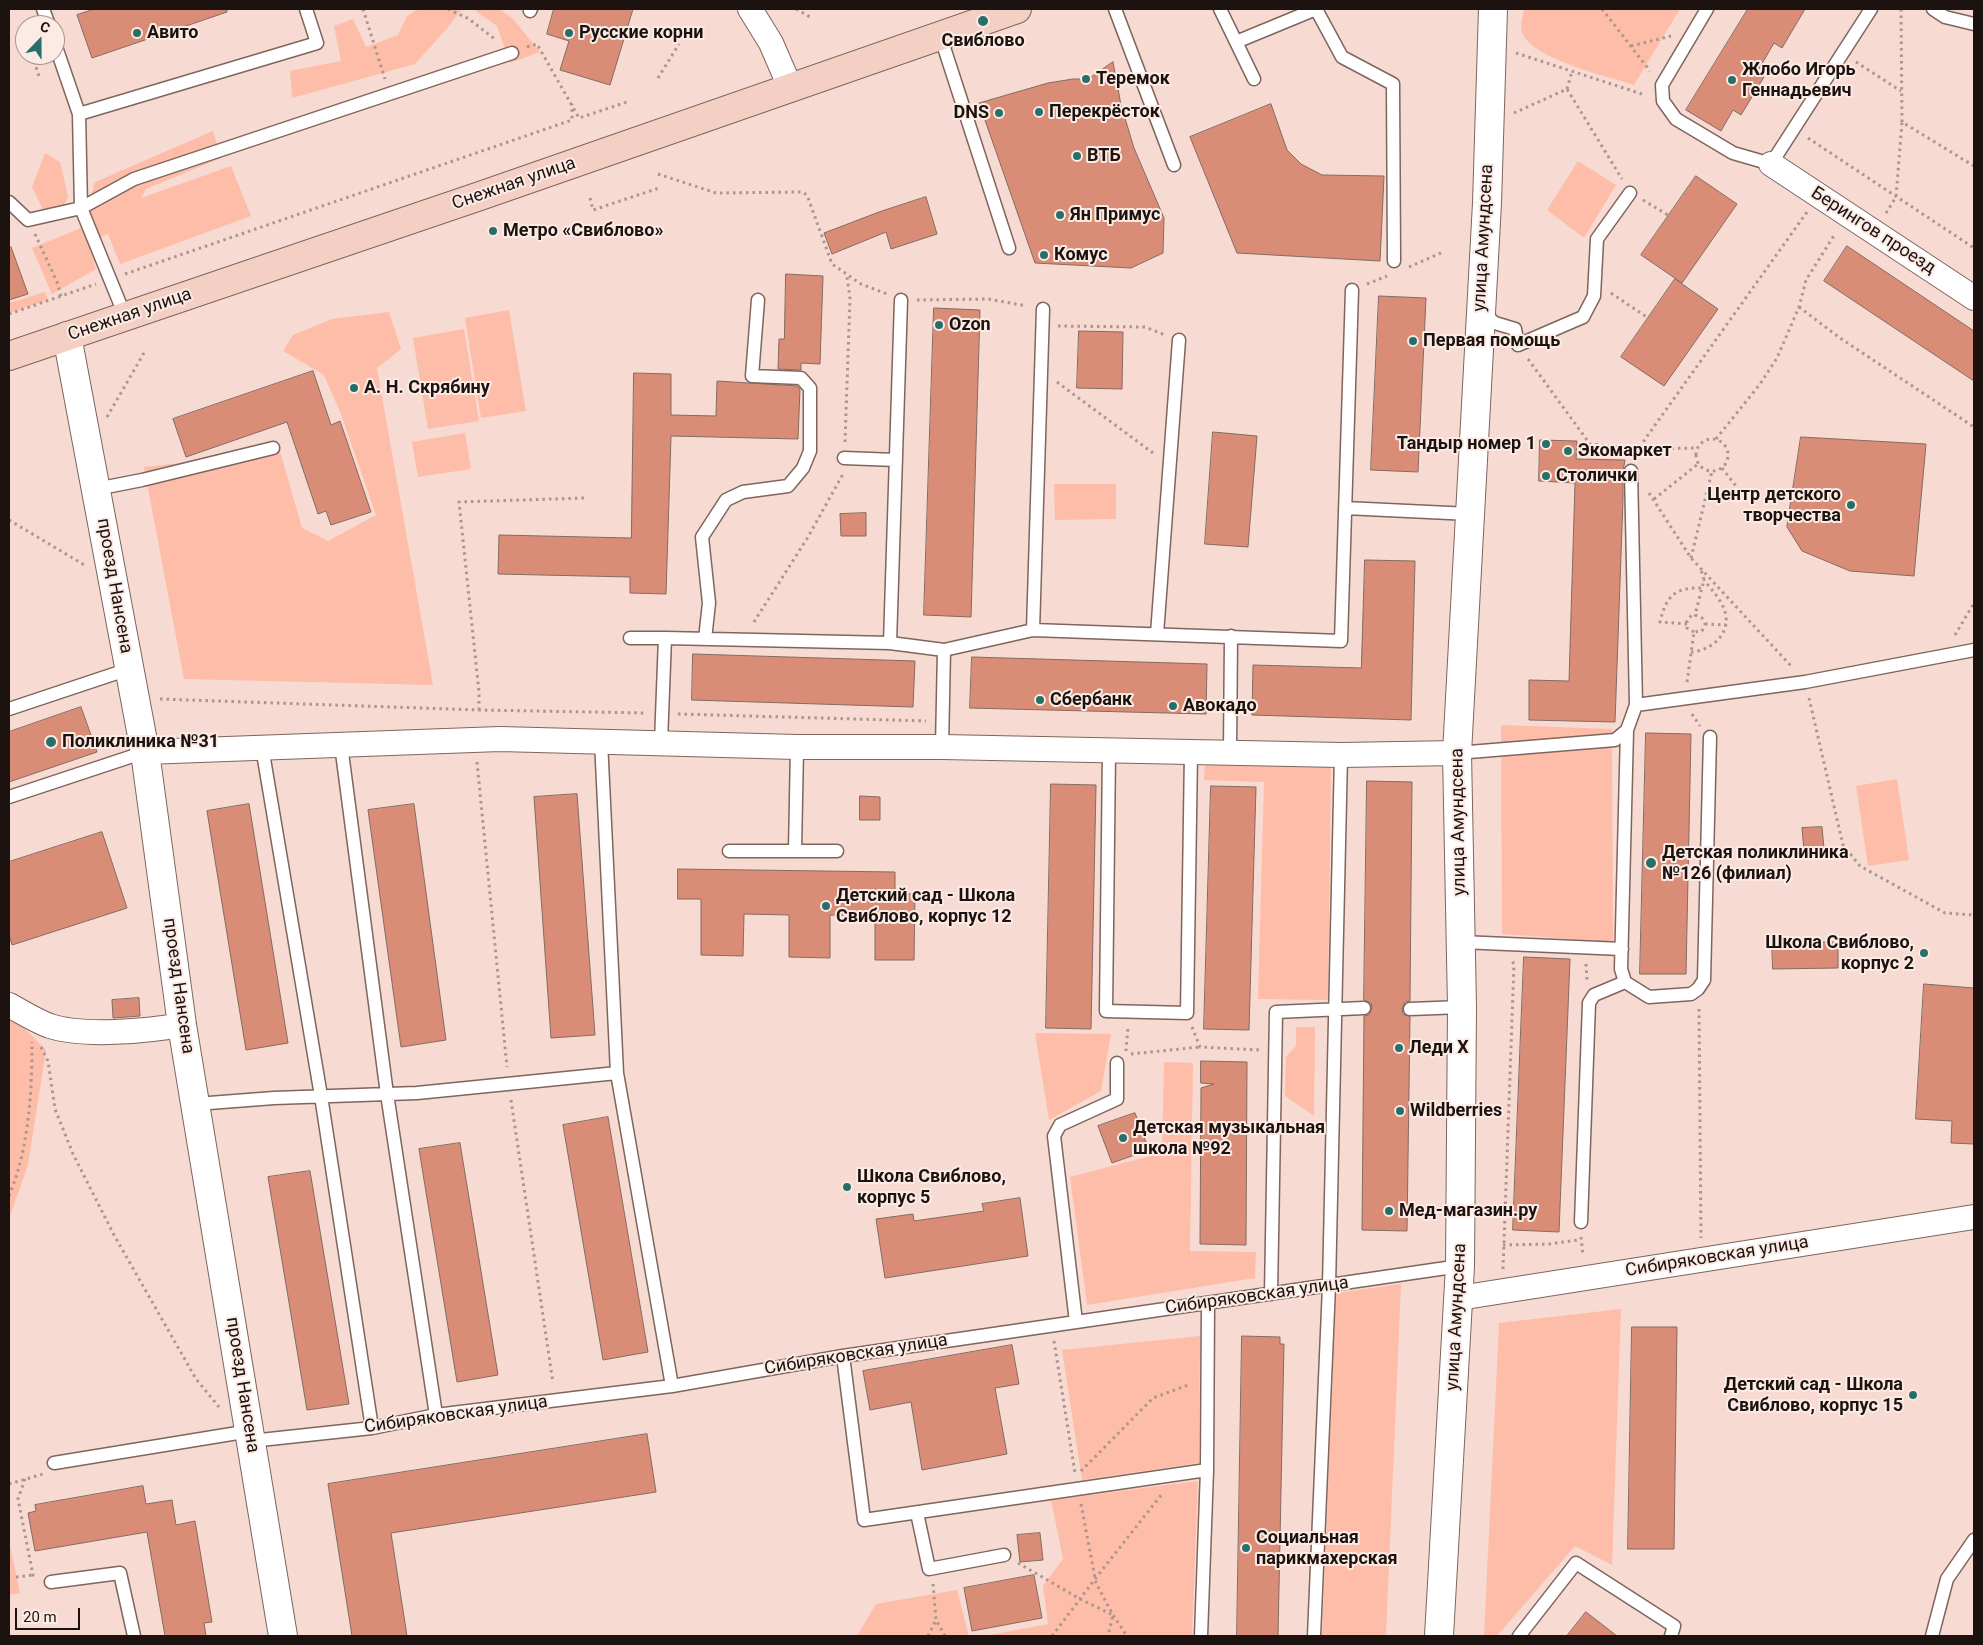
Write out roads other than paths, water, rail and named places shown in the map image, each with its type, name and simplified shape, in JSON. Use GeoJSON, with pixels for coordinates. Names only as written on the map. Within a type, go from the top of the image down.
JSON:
{"type":"FeatureCollection","features":[{"type":"Feature","properties":{"kind":"main road","name":"Снежная улица"},"geometry":{"type":"LineString","coordinates":[[9,356],[480,196],[1017,9]]}},
{"type":"Feature","properties":{"kind":"street"},"geometry":{"type":"LineString","coordinates":[[750,9],[772,44],[790,87]]}},
{"type":"Feature","properties":{"kind":"street","name":"улица Амундсена"},"geometry":{"type":"LineString","coordinates":[[1439,1636],[1460,1266],[1462,1007],[1457,753],[1487,203],[1493,9]]}},
{"type":"Feature","properties":{"kind":"street","name":"Берингов проезд"},"geometry":{"type":"LineString","coordinates":[[1771,164],[1974,298]]}},
{"type":"Feature","properties":{"kind":"street","name":"проезд Нансена"},"geometry":{"type":"LineString","coordinates":[[67,336],[145,752],[182,1025],[247,1435],[283,1636]]}},
{"type":"Feature","properties":{"kind":"street"},"geometry":{"type":"LineString","coordinates":[[145,752],[475,740],[1341,755],[1457,753]]}},
{"type":"Feature","properties":{"kind":"street"},"geometry":{"type":"LineString","coordinates":[[17,1009],[51,1026],[84,1031],[136,1031],[182,1025]]}},
{"type":"Feature","properties":{"kind":"street","name":"Сибиряковская улица"},"geometry":{"type":"LineString","coordinates":[[1459,1298],[1974,1216]]}},
{"type":"Feature","properties":{"kind":"lane"},"geometry":{"type":"LineString","coordinates":[[79,114],[316,43],[306,9]]}},
{"type":"Feature","properties":{"kind":"lane"},"geometry":{"type":"LineString","coordinates":[[1115,9],[1174,165]]}},
{"type":"Feature","properties":{"kind":"lane"},"geometry":{"type":"LineString","coordinates":[[1220,9],[1254,79]]}},
{"type":"Feature","properties":{"kind":"lane"},"geometry":{"type":"LineString","coordinates":[[1236,42],[1316,9],[1342,57],[1393,84],[1394,262]]}},
{"type":"Feature","properties":{"kind":"lane"},"geometry":{"type":"LineString","coordinates":[[1707,9],[1662,85],[1663,101],[1676,118],[1733,153],[1771,164],[1844,54],[1871,9]]}},
{"type":"Feature","properties":{"kind":"lane"},"geometry":{"type":"LineString","coordinates":[[1933,9],[1945,17],[1974,24]]}},
{"type":"Feature","properties":{"kind":"lane"},"geometry":{"type":"LineString","coordinates":[[940,35],[1009,248]]}},
{"type":"Feature","properties":{"kind":"lane"},"geometry":{"type":"LineString","coordinates":[[9,202],[28,220],[81,208],[134,179],[512,53]]}},
{"type":"Feature","properties":{"kind":"lane"},"geometry":{"type":"LineString","coordinates":[[62,65],[79,114],[81,208],[125,316]]}},
{"type":"Feature","properties":{"kind":"lane"},"geometry":{"type":"LineString","coordinates":[[1481,312],[1495,323],[1515,328],[1518,345],[1583,317],[1594,296],[1597,239],[1630,193]]}},
{"type":"Feature","properties":{"kind":"lane"},"geometry":{"type":"LineString","coordinates":[[630,638],[890,643],[944,650],[1033,630],[1340,641],[1352,290]]}},
{"type":"Feature","properties":{"kind":"lane"},"geometry":{"type":"LineString","coordinates":[[705,639],[709,603],[702,537],[726,500],[743,492],[788,486],[803,468],[810,451],[810,388],[801,378],[752,376],[758,300]]}},
{"type":"Feature","properties":{"kind":"lane"},"geometry":{"type":"LineString","coordinates":[[890,643],[901,300]]}},
{"type":"Feature","properties":{"kind":"lane"},"geometry":{"type":"LineString","coordinates":[[1033,630],[1043,309]]}},
{"type":"Feature","properties":{"kind":"lane"},"geometry":{"type":"LineString","coordinates":[[1157,634],[1179,340]]}},
{"type":"Feature","properties":{"kind":"lane"},"geometry":{"type":"LineString","coordinates":[[96,489],[142,480],[273,448]]}},
{"type":"Feature","properties":{"kind":"lane"},"geometry":{"type":"LineString","coordinates":[[844,458],[896,460]]}},
{"type":"Feature","properties":{"kind":"lane"},"geometry":{"type":"LineString","coordinates":[[1631,471],[1636,705],[1627,730],[1621,969],[1625,982],[1650,997],[1691,994],[1698,989],[1704,980],[1710,737]]}},
{"type":"Feature","properties":{"kind":"lane"},"geometry":{"type":"LineString","coordinates":[[1346,508],[1470,514]]}},
{"type":"Feature","properties":{"kind":"lane"},"geometry":{"type":"LineString","coordinates":[[1230,752],[1231,636]]}},
{"type":"Feature","properties":{"kind":"lane"},"geometry":{"type":"LineString","coordinates":[[661,742],[665,638]]}},
{"type":"Feature","properties":{"kind":"lane"},"geometry":{"type":"LineString","coordinates":[[942,747],[944,650]]}},
{"type":"Feature","properties":{"kind":"lane"},"geometry":{"type":"LineString","coordinates":[[1636,705],[1805,682],[1974,650]]}},
{"type":"Feature","properties":{"kind":"lane"},"geometry":{"type":"LineString","coordinates":[[9,709],[129,669]]}},
{"type":"Feature","properties":{"kind":"lane"},"geometry":{"type":"LineString","coordinates":[[1457,753],[1614,740],[1627,730]]}},
{"type":"Feature","properties":{"kind":"lane"},"geometry":{"type":"LineString","coordinates":[[602,741],[617,1073],[672,1386]]}},
{"type":"Feature","properties":{"kind":"lane"},"geometry":{"type":"LineString","coordinates":[[341,745],[387,1094],[436,1415]]}},
{"type":"Feature","properties":{"kind":"lane"},"geometry":{"type":"LineString","coordinates":[[262,747],[321,1096],[372,1428]]}},
{"type":"Feature","properties":{"kind":"lane"},"geometry":{"type":"LineString","coordinates":[[795,851],[797,747]]}},
{"type":"Feature","properties":{"kind":"lane"},"geometry":{"type":"LineString","coordinates":[[1109,751],[1106,1011],[1128,1012],[1187,1012],[1191,752]]}},
{"type":"Feature","properties":{"kind":"lane"},"geometry":{"type":"LineString","coordinates":[[9,797],[145,752]]}},
{"type":"Feature","properties":{"kind":"lane"},"geometry":{"type":"LineString","coordinates":[[1314,1636],[1329,1286],[1341,755]]}},
{"type":"Feature","properties":{"kind":"lane"},"geometry":{"type":"LineString","coordinates":[[729,851],[836,851]]}},
{"type":"Feature","properties":{"kind":"lane"},"geometry":{"type":"LineString","coordinates":[[1460,942],[1622,949]]}},
{"type":"Feature","properties":{"kind":"lane"},"geometry":{"type":"LineString","coordinates":[[1581,1222],[1589,1003],[1594,995],[1625,982]]}},
{"type":"Feature","properties":{"kind":"lane"},"geometry":{"type":"LineString","coordinates":[[1410,1009],[1462,1007]]}},
{"type":"Feature","properties":{"kind":"lane"},"geometry":{"type":"LineString","coordinates":[[1271,1294],[1276,1012],[1364,1008]]}},
{"type":"Feature","properties":{"kind":"lane"},"geometry":{"type":"LineString","coordinates":[[1076,1322],[1054,1136],[1060,1125],[1117,1099],[1116,1062]]}},
{"type":"Feature","properties":{"kind":"lane"},"geometry":{"type":"LineString","coordinates":[[196,1104],[274,1098],[418,1094],[617,1073]]}},
{"type":"Feature","properties":{"kind":"lane","name":"Сибиряковская улица"},"geometry":{"type":"LineString","coordinates":[[51,1468],[247,1435],[372,1428],[436,1415],[672,1386],[842,1356],[1460,1266]]}},
{"type":"Feature","properties":{"kind":"lane"},"geometry":{"type":"LineString","coordinates":[[1201,1636],[1206,1470],[1208,1303]]}},
{"type":"Feature","properties":{"kind":"lane"},"geometry":{"type":"LineString","coordinates":[[842,1356],[864,1520],[1180,1472],[1206,1470]]}},
{"type":"Feature","properties":{"kind":"lane"},"geometry":{"type":"LineString","coordinates":[[917,1513],[929,1569],[1004,1555]]}},
{"type":"Feature","properties":{"kind":"lane"},"geometry":{"type":"LineString","coordinates":[[1932,1636],[1947,1579],[1974,1540]]}},
{"type":"Feature","properties":{"kind":"lane"},"geometry":{"type":"LineString","coordinates":[[1519,1636],[1576,1563],[1674,1626],[1671,1636]]}},
{"type":"Feature","properties":{"kind":"lane"},"geometry":{"type":"LineString","coordinates":[[51,1582],[120,1573],[134,1636]]}},
{"type":"Feature","properties":{"kind":"place","name":"Свиблово"},"geometry":{"type":"Point","coordinates":[983,21]}},
{"type":"Feature","properties":{"kind":"place","name":"Авито"},"geometry":{"type":"Point","coordinates":[137,33]}},
{"type":"Feature","properties":{"kind":"place","name":"Русские корни"},"geometry":{"type":"Point","coordinates":[569,33]}},
{"type":"Feature","properties":{"kind":"place","name":"Теремок"},"geometry":{"type":"Point","coordinates":[1086,79]}},
{"type":"Feature","properties":{"kind":"place","name":"Жлобо Игорь Геннадьевич"},"geometry":{"type":"Point","coordinates":[1732,80]}},
{"type":"Feature","properties":{"kind":"place","name":"Перекрёсток"},"geometry":{"type":"Point","coordinates":[1039,112]}},
{"type":"Feature","properties":{"kind":"place","name":"DNS"},"geometry":{"type":"Point","coordinates":[999,113]}},
{"type":"Feature","properties":{"kind":"place","name":"ВТБ"},"geometry":{"type":"Point","coordinates":[1077,156]}},
{"type":"Feature","properties":{"kind":"place","name":"Ян Примус"},"geometry":{"type":"Point","coordinates":[1060,215]}},
{"type":"Feature","properties":{"kind":"place","name":"Метро «Свиблово»"},"geometry":{"type":"Point","coordinates":[493,231]}},
{"type":"Feature","properties":{"kind":"place","name":"Комус"},"geometry":{"type":"Point","coordinates":[1044,255]}},
{"type":"Feature","properties":{"kind":"place","name":"Ozon"},"geometry":{"type":"Point","coordinates":[939,325]}},
{"type":"Feature","properties":{"kind":"place","name":"Первая помощь"},"geometry":{"type":"Point","coordinates":[1413,341]}},
{"type":"Feature","properties":{"kind":"place","name":"А. Н. Скрябину"},"geometry":{"type":"Point","coordinates":[354,388]}},
{"type":"Feature","properties":{"kind":"place","name":"Тандыр номер 1"},"geometry":{"type":"Point","coordinates":[1546,444]}},
{"type":"Feature","properties":{"kind":"place","name":"Экомаркет"},"geometry":{"type":"Point","coordinates":[1568,451]}},
{"type":"Feature","properties":{"kind":"place","name":"Столички"},"geometry":{"type":"Point","coordinates":[1546,476]}},
{"type":"Feature","properties":{"kind":"place","name":"Центр детского творчества"},"geometry":{"type":"Point","coordinates":[1851,505]}},
{"type":"Feature","properties":{"kind":"place","name":"Сбербанк"},"geometry":{"type":"Point","coordinates":[1040,700]}},
{"type":"Feature","properties":{"kind":"place","name":"Авокадо"},"geometry":{"type":"Point","coordinates":[1173,706]}},
{"type":"Feature","properties":{"kind":"place","name":"Поликлиника №31"},"geometry":{"type":"Point","coordinates":[51,742]}},
{"type":"Feature","properties":{"kind":"place","name":"Детская поликлиника №126 (филиал)"},"geometry":{"type":"Point","coordinates":[1651,863]}},
{"type":"Feature","properties":{"kind":"place","name":"Детский сад - Школа Свиблово, корпус 12"},"geometry":{"type":"Point","coordinates":[826,906]}},
{"type":"Feature","properties":{"kind":"place","name":"Школа Свиблово, корпус 2"},"geometry":{"type":"Point","coordinates":[1924,953]}},
{"type":"Feature","properties":{"kind":"place","name":"Леди Х"},"geometry":{"type":"Point","coordinates":[1399,1048]}},
{"type":"Feature","properties":{"kind":"place","name":"Wildberries"},"geometry":{"type":"Point","coordinates":[1400,1111]}},
{"type":"Feature","properties":{"kind":"place","name":"Детская музыкальная школа №92"},"geometry":{"type":"Point","coordinates":[1123,1138]}},
{"type":"Feature","properties":{"kind":"place","name":"Школа Свиблово, корпус 5"},"geometry":{"type":"Point","coordinates":[847,1187]}},
{"type":"Feature","properties":{"kind":"place","name":"Мед-магазин.ру"},"geometry":{"type":"Point","coordinates":[1389,1211]}},
{"type":"Feature","properties":{"kind":"place","name":"Детский сад - Школа Свиблово, корпус 15"},"geometry":{"type":"Point","coordinates":[1913,1395]}},
{"type":"Feature","properties":{"kind":"place","name":"Социальная парикмахерская"},"geometry":{"type":"Point","coordinates":[1246,1548]}}]}
